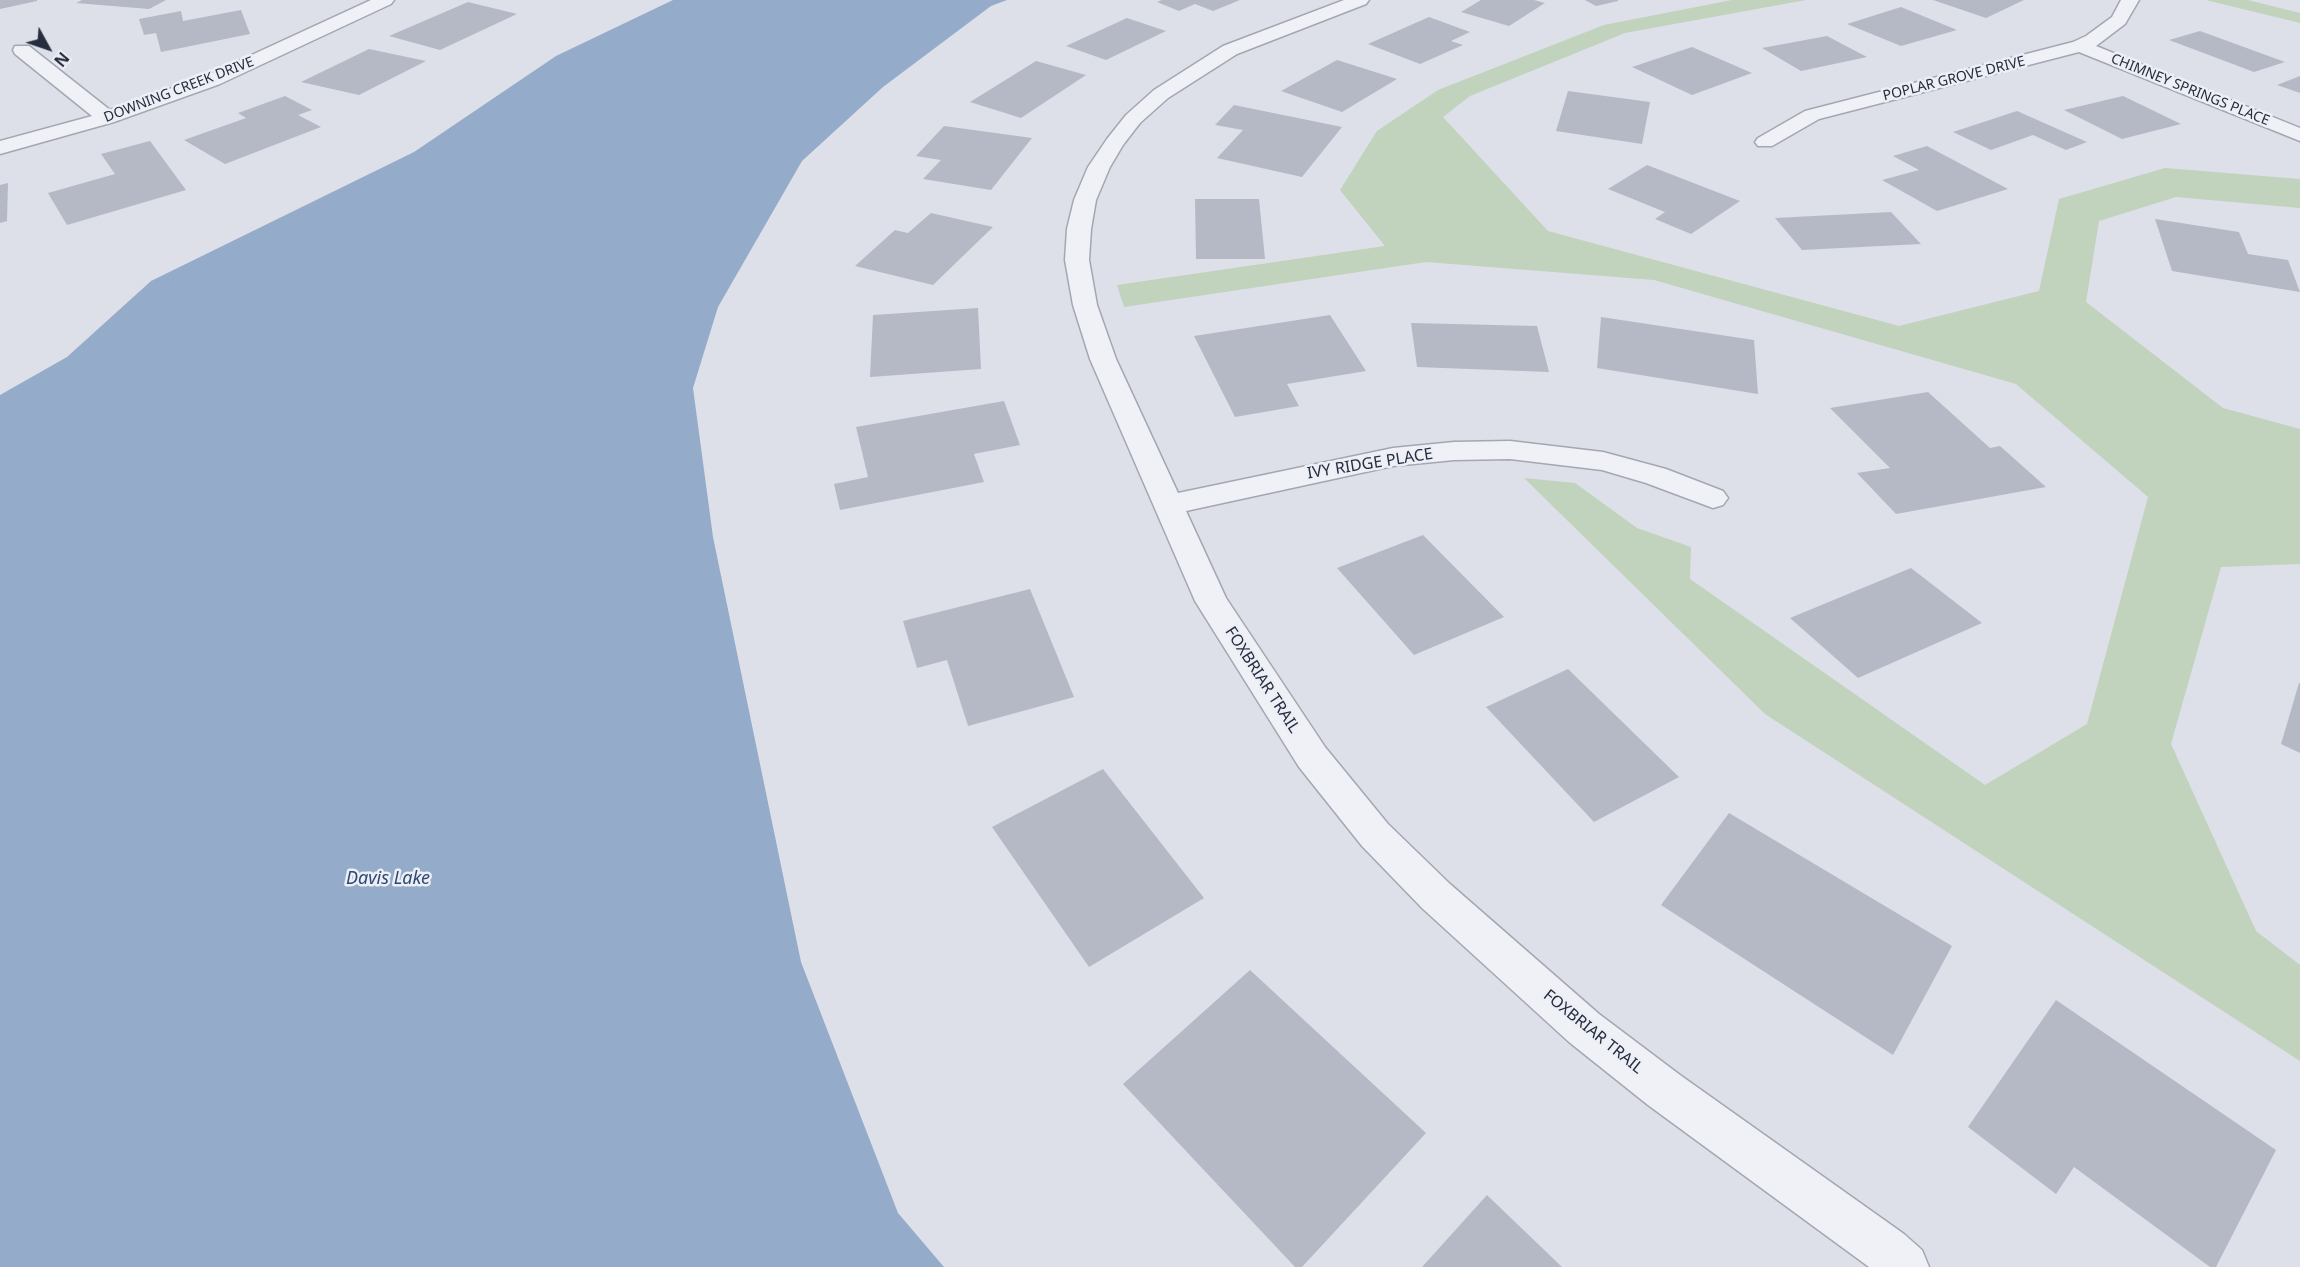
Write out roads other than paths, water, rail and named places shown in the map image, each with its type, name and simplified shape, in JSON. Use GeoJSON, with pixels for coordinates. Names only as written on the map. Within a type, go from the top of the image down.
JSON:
{"type":"FeatureCollection","features":[{"type":"Feature","properties":{"kind":"street","name":"DOWNING CREEK DRIVE"},"geometry":{"type":"LineString","coordinates":[[0,148],[107,118],[213,80],[385,0]]}},
{"type":"Feature","properties":{"kind":"street","name":"FOXBRIAR TRAIL"},"geometry":{"type":"LineString","coordinates":[[1360,0],[1230,50],[1161,94],[1133,119],[1114,143],[1099,167],[1085,200],[1079,229],[1077,260],[1085,305],[1103,359],[1211,601],[1312,757],[1375,835],[1436,896],[1584,1028],[1664,1090],[1887,1251],[1905,1267]]}},
{"type":"Feature","properties":{"kind":"street","name":"POPLAR GROVE DRIVE"},"geometry":{"type":"LineString","coordinates":[[1765,142],[1812,115],[2080,46],[2119,20],[2130,0]]}},
{"type":"Feature","properties":{"kind":"street","name":"CHIMNEY SPRINGS PLACE"},"geometry":{"type":"LineString","coordinates":[[2080,46],[2300,135]]}},
{"type":"Feature","properties":{"kind":"street"},"geometry":{"type":"LineString","coordinates":[[22,50],[107,118]]}},
{"type":"Feature","properties":{"kind":"street","name":"IVY RIDGE PLACE"},"geometry":{"type":"LineString","coordinates":[[1167,505],[1393,457],[1454,451],[1510,450],[1603,461],[1656,476],[1713,498]]}},
{"type":"Feature","properties":{"kind":"water","name":"Davis Lake"},"geometry":{"type":"Polygon","coordinates":[[[673,0],[1007,0],[991,6],[883,87],[802,161],[718,307],[693,388],[713,537],[801,962],[898,1213],[944,1267],[0,1267],[0,395],[67,357],[151,281],[414,152],[556,56],[673,0]]]}}]}
